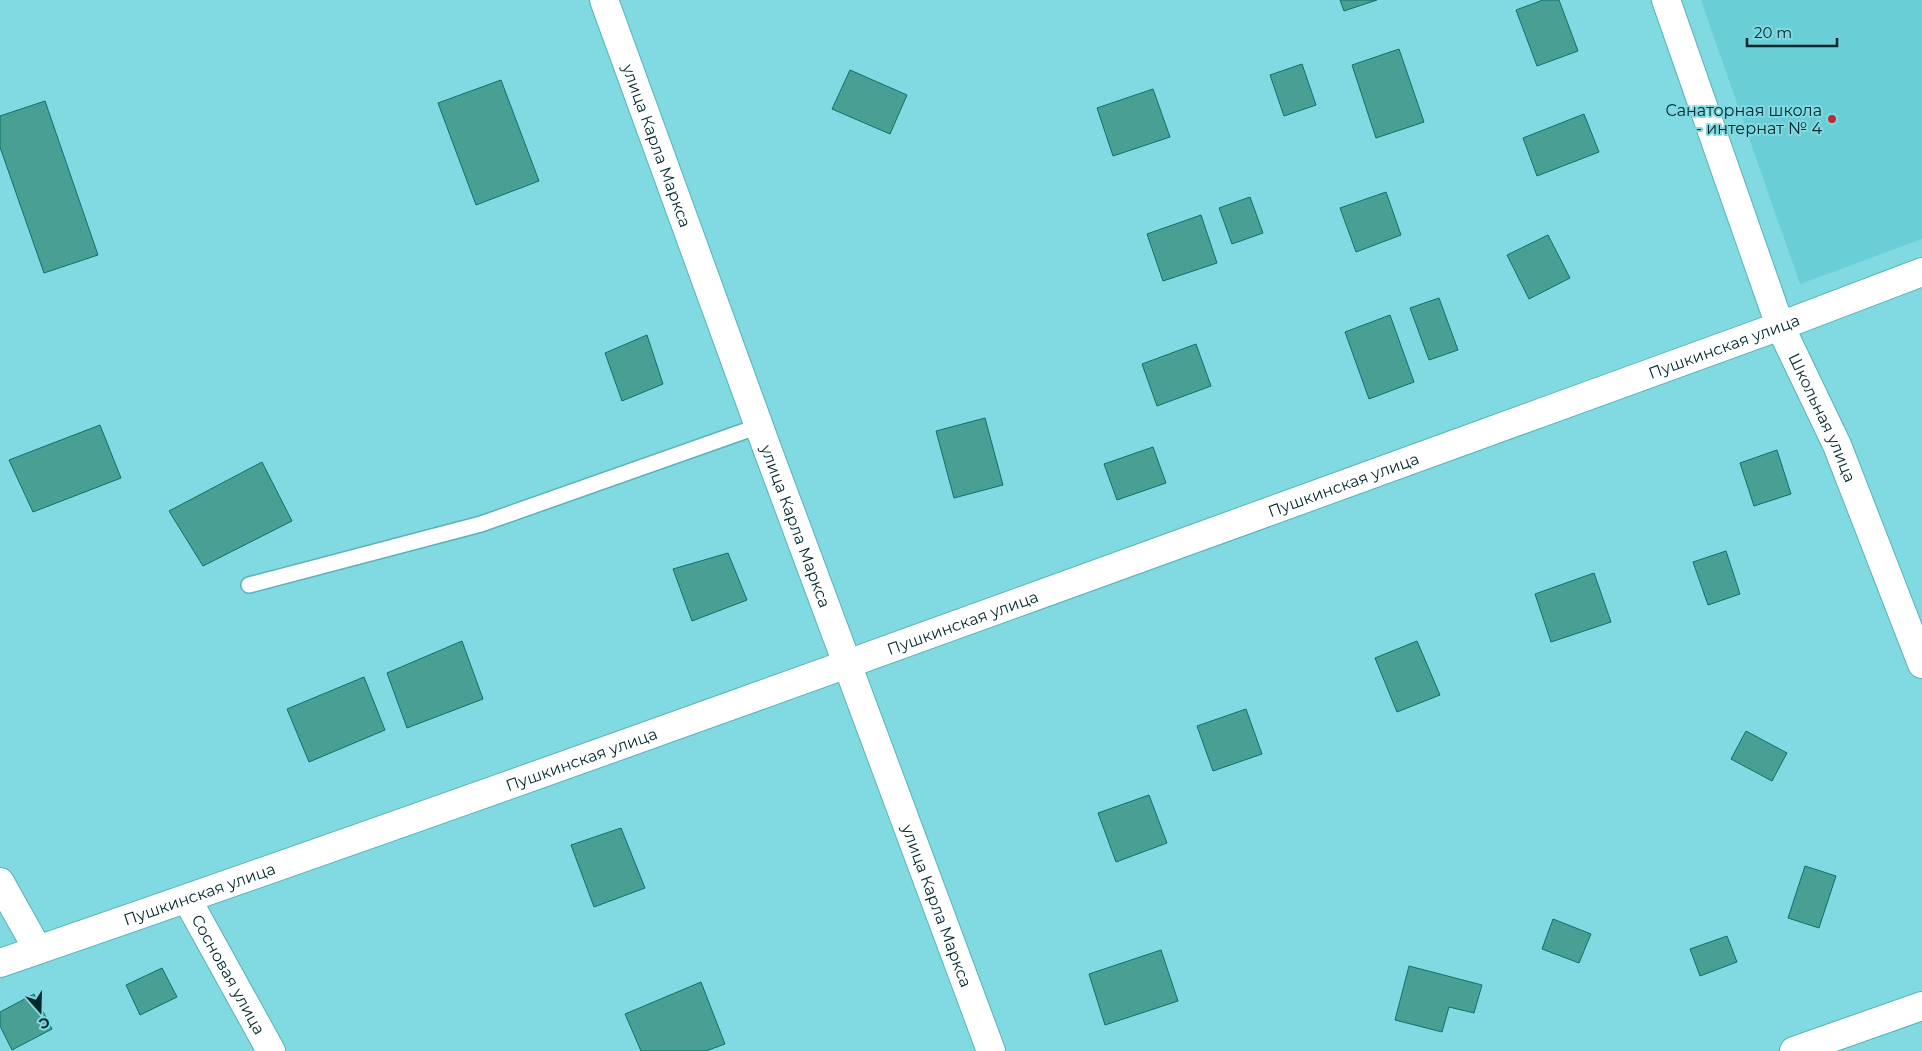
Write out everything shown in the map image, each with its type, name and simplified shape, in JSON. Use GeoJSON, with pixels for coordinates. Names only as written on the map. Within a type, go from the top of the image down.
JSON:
{"type":"FeatureCollection","features":[{"type":"Feature","properties":{"kind":"street","name":"улица Карла Маркса"},"geometry":{"type":"LineString","coordinates":[[604,0],[759,426],[991,1051]]}},
{"type":"Feature","properties":{"kind":"street","name":"Школьная улица"},"geometry":{"type":"LineString","coordinates":[[1666,0],[1780,326],[1837,445],[1922,664]]}},
{"type":"Feature","properties":{"kind":"street","name":"Пушкинская улица"},"geometry":{"type":"LineString","coordinates":[[0,963],[187,899],[848,664],[1780,326],[1922,272]]}},
{"type":"Feature","properties":{"kind":"street"},"geometry":{"type":"LineString","coordinates":[[0,882],[38,950]]}},
{"type":"Feature","properties":{"kind":"street","name":"Сосновая улица"},"geometry":{"type":"LineString","coordinates":[[187,899],[271,1051]]}},
{"type":"Feature","properties":{"kind":"street"},"geometry":{"type":"LineString","coordinates":[[1794,1051],[1922,1006]]}},
{"type":"Feature","properties":{"kind":"lane"},"geometry":{"type":"LineString","coordinates":[[249,585],[481,524],[759,426]]}},
{"type":"Feature","properties":{"kind":"shaded area","name":"Санаторная школа - интернат № 4"},"geometry":{"type":"Polygon","coordinates":[[[1701,0],[1922,0],[1922,239],[1800,284],[1701,0]]]}},
{"type":"Feature","properties":{"kind":"building"},"geometry":{"type":"Polygon","coordinates":[[[1340,0],[1377,0],[1344,11],[1340,0]]]}},
{"type":"Feature","properties":{"kind":"building"},"geometry":{"type":"Polygon","coordinates":[[[1543,0],[1559,0],[1578,51],[1537,66],[1516,10],[1543,0]]]}},
{"type":"Feature","properties":{"kind":"building"},"geometry":{"type":"Polygon","coordinates":[[[1399,49],[1424,122],[1376,138],[1352,65],[1399,49]]]}},
{"type":"Feature","properties":{"kind":"building"},"geometry":{"type":"Polygon","coordinates":[[[1302,64],[1316,105],[1284,116],[1270,75],[1302,64]]]}},
{"type":"Feature","properties":{"kind":"building"},"geometry":{"type":"Polygon","coordinates":[[[850,70],[907,95],[890,134],[832,109],[850,70]]]}},
{"type":"Feature","properties":{"kind":"building"},"geometry":{"type":"Polygon","coordinates":[[[501,80],[539,181],[476,205],[438,103],[501,80]]]}},
{"type":"Feature","properties":{"kind":"building"},"geometry":{"type":"Polygon","coordinates":[[[1153,89],[1170,137],[1113,156],[1097,108],[1153,89]]]}},
{"type":"Feature","properties":{"kind":"building"},"geometry":{"type":"Polygon","coordinates":[[[45,101],[98,255],[44,273],[0,147],[0,116],[45,101]]]}},
{"type":"Feature","properties":{"kind":"building"},"geometry":{"type":"Polygon","coordinates":[[[1584,114],[1599,152],[1537,176],[1523,138],[1584,114]]]}},
{"type":"Feature","properties":{"kind":"building"},"geometry":{"type":"Polygon","coordinates":[[[1386,192],[1401,235],[1356,252],[1340,208],[1386,192]]]}},
{"type":"Feature","properties":{"kind":"building"},"geometry":{"type":"Polygon","coordinates":[[[1250,197],[1263,233],[1232,244],[1219,208],[1250,197]]]}},
{"type":"Feature","properties":{"kind":"building"},"geometry":{"type":"Polygon","coordinates":[[[1201,215],[1217,263],[1163,281],[1147,234],[1201,215]]]}},
{"type":"Feature","properties":{"kind":"building"},"geometry":{"type":"Polygon","coordinates":[[[1548,235],[1570,278],[1529,299],[1507,255],[1548,235]]]}},
{"type":"Feature","properties":{"kind":"building"},"geometry":{"type":"Polygon","coordinates":[[[1439,298],[1458,350],[1429,360],[1410,308],[1439,298]]]}},
{"type":"Feature","properties":{"kind":"building"},"geometry":{"type":"Polygon","coordinates":[[[1390,315],[1414,382],[1369,399],[1345,332],[1390,315]]]}},
{"type":"Feature","properties":{"kind":"building"},"geometry":{"type":"Polygon","coordinates":[[[647,335],[663,384],[622,401],[605,353],[647,335]]]}},
{"type":"Feature","properties":{"kind":"building"},"geometry":{"type":"Polygon","coordinates":[[[1196,344],[1211,386],[1157,406],[1142,364],[1196,344]]]}},
{"type":"Feature","properties":{"kind":"building"},"geometry":{"type":"Polygon","coordinates":[[[985,418],[1003,485],[954,498],[936,431],[985,418]]]}},
{"type":"Feature","properties":{"kind":"building"},"geometry":{"type":"Polygon","coordinates":[[[100,425],[121,478],[33,512],[9,460],[100,425]]]}},
{"type":"Feature","properties":{"kind":"building"},"geometry":{"type":"Polygon","coordinates":[[[1153,447],[1166,483],[1117,500],[1104,464],[1153,447]]]}},
{"type":"Feature","properties":{"kind":"building"},"geometry":{"type":"Polygon","coordinates":[[[1777,450],[1791,494],[1754,506],[1740,463],[1777,450]]]}},
{"type":"Feature","properties":{"kind":"building"},"geometry":{"type":"Polygon","coordinates":[[[262,462],[292,521],[203,566],[169,511],[262,462]]]}},
{"type":"Feature","properties":{"kind":"building"},"geometry":{"type":"Polygon","coordinates":[[[1726,551],[1740,594],[1708,605],[1693,562],[1726,551]]]}},
{"type":"Feature","properties":{"kind":"building"},"geometry":{"type":"Polygon","coordinates":[[[728,553],[747,600],[692,621],[673,569],[728,553]]]}},
{"type":"Feature","properties":{"kind":"building"},"geometry":{"type":"Polygon","coordinates":[[[1594,573],[1611,622],[1551,642],[1535,594],[1594,573]]]}},
{"type":"Feature","properties":{"kind":"building"},"geometry":{"type":"Polygon","coordinates":[[[462,641],[483,699],[407,728],[387,673],[462,641]]]}},
{"type":"Feature","properties":{"kind":"building"},"geometry":{"type":"Polygon","coordinates":[[[1417,641],[1440,695],[1397,712],[1375,658],[1417,641]]]}},
{"type":"Feature","properties":{"kind":"building"},"geometry":{"type":"Polygon","coordinates":[[[364,677],[385,730],[309,762],[287,709],[364,677]]]}},
{"type":"Feature","properties":{"kind":"building"},"geometry":{"type":"Polygon","coordinates":[[[1246,709],[1262,754],[1213,771],[1197,726],[1246,709]]]}},
{"type":"Feature","properties":{"kind":"building"},"geometry":{"type":"Polygon","coordinates":[[[1746,731],[1787,753],[1772,781],[1731,759],[1746,731]]]}},
{"type":"Feature","properties":{"kind":"building"},"geometry":{"type":"Polygon","coordinates":[[[1149,795],[1167,843],[1116,862],[1098,813],[1149,795]]]}},
{"type":"Feature","properties":{"kind":"building"},"geometry":{"type":"Polygon","coordinates":[[[621,828],[645,888],[594,907],[571,845],[621,828]]]}},
{"type":"Feature","properties":{"kind":"building"},"geometry":{"type":"Polygon","coordinates":[[[1805,866],[1836,876],[1819,928],[1788,918],[1805,866]]]}},
{"type":"Feature","properties":{"kind":"building"},"geometry":{"type":"Polygon","coordinates":[[[1553,919],[1591,934],[1579,963],[1542,949],[1553,919]]]}},
{"type":"Feature","properties":{"kind":"building"},"geometry":{"type":"Polygon","coordinates":[[[1727,936],[1737,962],[1700,976],[1690,949],[1727,936]]]}},
{"type":"Feature","properties":{"kind":"building"},"geometry":{"type":"Polygon","coordinates":[[[1161,950],[1178,1001],[1105,1025],[1089,974],[1161,950]]]}},
{"type":"Feature","properties":{"kind":"building"},"geometry":{"type":"Polygon","coordinates":[[[1409,966],[1482,985],[1474,1013],[1449,1007],[1442,1032],[1395,1020],[1409,966]]]}},
{"type":"Feature","properties":{"kind":"building"},"geometry":{"type":"Polygon","coordinates":[[[162,968],[177,997],[140,1015],[126,985],[162,968]]]}},
{"type":"Feature","properties":{"kind":"building"},"geometry":{"type":"Polygon","coordinates":[[[701,982],[725,1044],[706,1051],[641,1051],[625,1014],[701,982]]]}},
{"type":"Feature","properties":{"kind":"building"},"geometry":{"type":"Polygon","coordinates":[[[34,994],[52,1029],[12,1050],[0,1026],[0,1012],[34,994]]]}},
{"type":"Feature","properties":{"kind":"place","name":"Санаторная школа - интернат № 4"},"geometry":{"type":"Point","coordinates":[1832,119]}}]}
